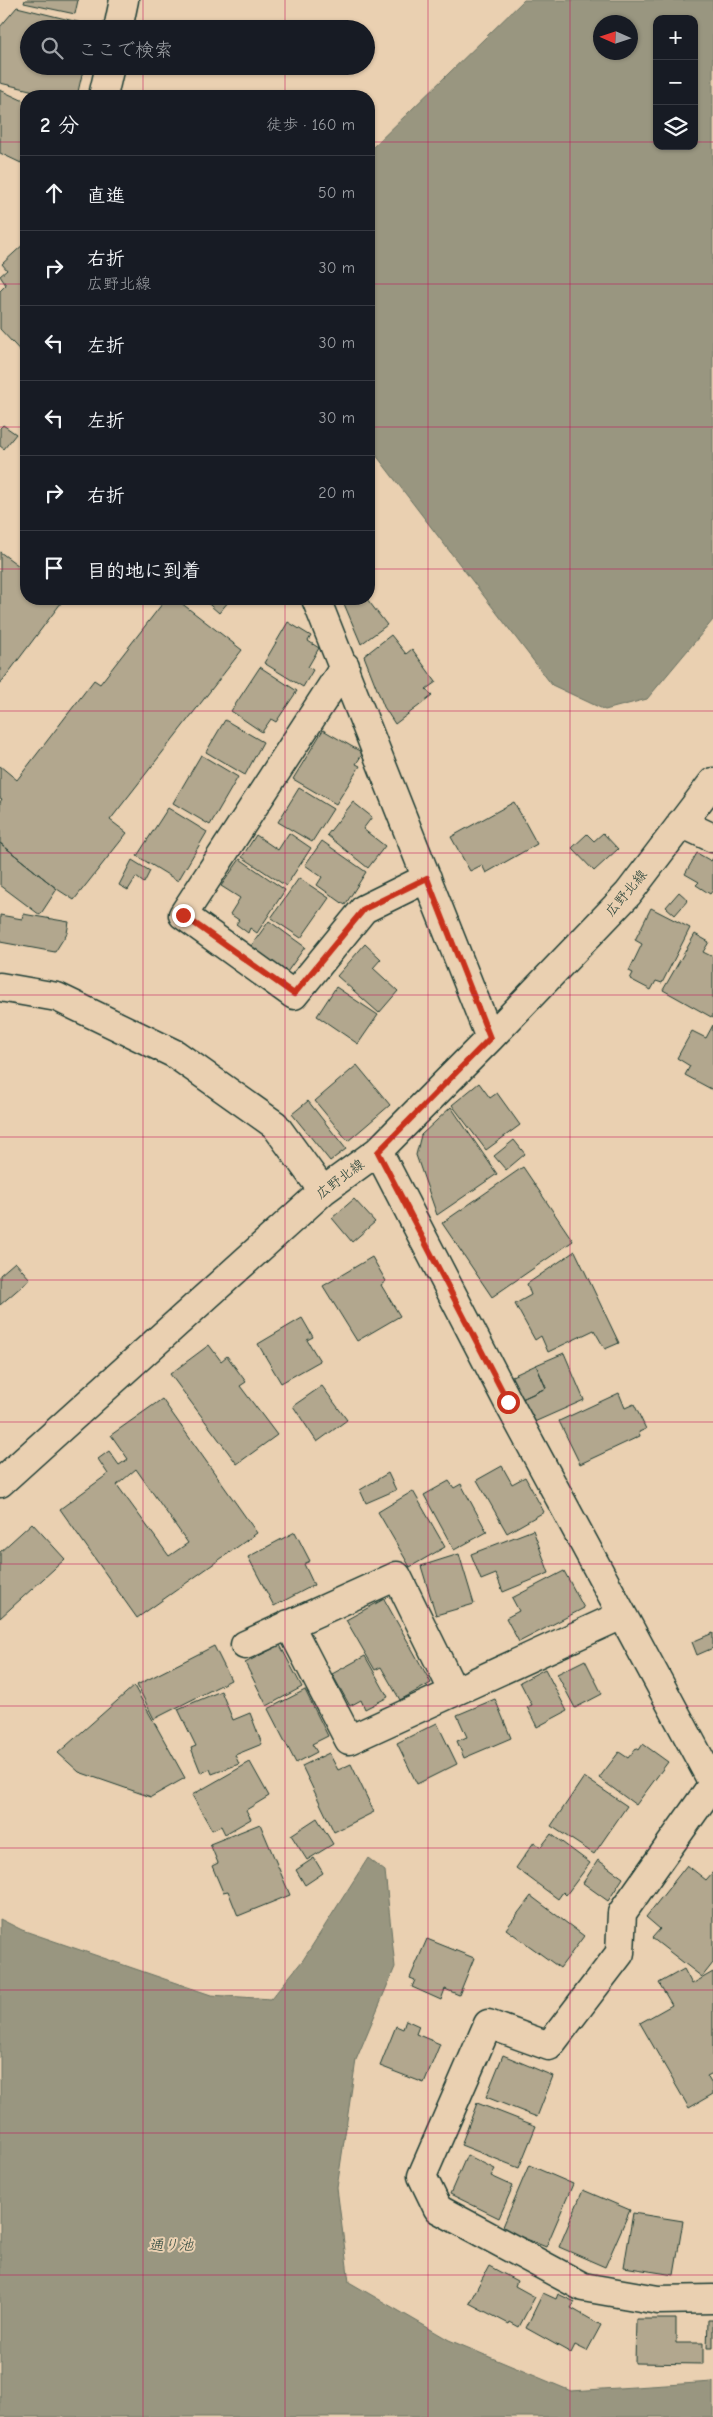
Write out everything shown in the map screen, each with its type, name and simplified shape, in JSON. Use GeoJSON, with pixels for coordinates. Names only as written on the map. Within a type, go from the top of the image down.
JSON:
{"type":"FeatureCollection","features":[{"type":"Feature","properties":{"kind":"street"},"geometry":{"type":"LineString","coordinates":[[120,20],[124,0]]}},
{"type":"Feature","properties":{"kind":"street"},"geometry":{"type":"LineString","coordinates":[[104,90],[108,75]]}},
{"type":"Feature","properties":{"kind":"street"},"geometry":{"type":"LineString","coordinates":[[319,605],[345,666],[490,1038]]}},
{"type":"Feature","properties":{"kind":"street"},"geometry":{"type":"LineString","coordinates":[[345,666],[183,915],[294,994],[364,909],[427,878]]}},
{"type":"Feature","properties":{"kind":"street","name":"広野北線"},"geometry":{"type":"LineString","coordinates":[[0,1483],[323,1190],[378,1152],[628,894],[713,782]]}},
{"type":"Feature","properties":{"kind":"street"},"geometry":{"type":"LineString","coordinates":[[681,823],[713,838]]}},
{"type":"Feature","properties":{"kind":"street"},"geometry":{"type":"LineString","coordinates":[[0,987],[57,997],[174,1054],[275,1125],[323,1190]]}},
{"type":"Feature","properties":{"kind":"street"},"geometry":{"type":"LineString","coordinates":[[378,1152],[508,1402],[713,1784],[622,1913],[620,1953],[549,2046],[488,2024],[422,2176],[438,2209],[583,2287],[658,2300],[713,2299]]}},
{"type":"Feature","properties":{"kind":"street"},"geometry":{"type":"LineString","coordinates":[[244,1645],[397,1576],[454,1692]]}},
{"type":"Feature","properties":{"kind":"street"},"geometry":{"type":"LineString","coordinates":[[289,1624],[348,1740],[622,1615]]}},
{"type":"Feature","properties":{"kind":"water"},"geometry":{"type":"Polygon","coordinates":[[[524,0],[713,0],[713,620],[647,699],[605,710],[552,685],[375,454],[375,145],[524,0]]]}},
{"type":"Feature","properties":{"kind":"water","name":"通り池"},"geometry":{"type":"Polygon","coordinates":[[[368,1858],[385,1871],[395,1967],[356,2060],[337,2188],[349,2282],[449,2340],[571,2391],[713,2382],[713,2417],[0,2417],[0,1919],[22,1930],[211,1995],[271,1999],[303,1960],[368,1858]]]}},
{"type":"Feature","properties":{"kind":"building"},"geometry":{"type":"Polygon","coordinates":[[[25,0],[78,0],[75,14],[24,3],[25,0]]]}},
{"type":"Feature","properties":{"kind":"building"},"geometry":{"type":"Polygon","coordinates":[[[17,7],[70,20],[20,20],[20,75],[82,75],[78,90],[30,90],[0,83],[0,27],[17,7]]]}},
{"type":"Feature","properties":{"kind":"building"},"geometry":{"type":"Polygon","coordinates":[[[0,90],[20,99],[20,163],[0,153],[0,90]]]}},
{"type":"Feature","properties":{"kind":"building"},"geometry":{"type":"Polygon","coordinates":[[[20,248],[20,351],[0,329],[0,291],[6,285],[0,276],[7,270],[2,264],[20,248]]]}},
{"type":"Feature","properties":{"kind":"building"},"geometry":{"type":"Polygon","coordinates":[[[3,425],[16,434],[4,449],[0,446],[0,428],[3,425]]]}},
{"type":"Feature","properties":{"kind":"building"},"geometry":{"type":"Polygon","coordinates":[[[0,552],[20,567],[20,605],[59,605],[0,684],[0,552]]]}},
{"type":"Feature","properties":{"kind":"building"},"geometry":{"type":"Polygon","coordinates":[[[161,605],[184,605],[242,650],[110,820],[127,833],[74,900],[57,889],[0,843],[0,802],[2,799],[0,798],[0,766],[17,780],[94,680],[100,684],[161,605]]]}},
{"type":"Feature","properties":{"kind":"building"},"geometry":{"type":"Polygon","coordinates":[[[210,605],[226,605],[219,613],[210,605]]]}},
{"type":"Feature","properties":{"kind":"building"},"geometry":{"type":"Polygon","coordinates":[[[345,605],[372,605],[387,625],[361,644],[345,605]]]}},
{"type":"Feature","properties":{"kind":"building"},"geometry":{"type":"Polygon","coordinates":[[[288,622],[311,636],[308,641],[319,648],[308,667],[313,670],[303,687],[264,663],[288,622]]]}},
{"type":"Feature","properties":{"kind":"building"},"geometry":{"type":"Polygon","coordinates":[[[391,635],[406,654],[412,649],[436,682],[426,689],[432,696],[395,724],[384,707],[364,656],[391,635]]]}},
{"type":"Feature","properties":{"kind":"building"},"geometry":{"type":"Polygon","coordinates":[[[260,667],[297,691],[276,722],[271,719],[262,732],[231,711],[260,667]]]}},
{"type":"Feature","properties":{"kind":"building"},"geometry":{"type":"Polygon","coordinates":[[[225,720],[263,742],[245,775],[206,752],[225,720]]]}},
{"type":"Feature","properties":{"kind":"building"},"geometry":{"type":"Polygon","coordinates":[[[323,730],[363,753],[356,764],[360,766],[336,804],[293,779],[323,730]]]}},
{"type":"Feature","properties":{"kind":"building"},"geometry":{"type":"Polygon","coordinates":[[[201,755],[238,777],[210,825],[173,803],[201,755]]]}},
{"type":"Feature","properties":{"kind":"building"},"geometry":{"type":"Polygon","coordinates":[[[299,788],[333,809],[312,842],[278,822],[299,788]]]}},
{"type":"Feature","properties":{"kind":"building"},"geometry":{"type":"Polygon","coordinates":[[[353,802],[372,817],[363,829],[385,846],[368,868],[327,835],[353,802]]]}},
{"type":"Feature","properties":{"kind":"building"},"geometry":{"type":"Polygon","coordinates":[[[514,802],[537,844],[486,873],[482,865],[470,871],[451,837],[514,802]]]}},
{"type":"Feature","properties":{"kind":"building"},"geometry":{"type":"Polygon","coordinates":[[[168,808],[207,832],[178,881],[137,856],[168,808]]]}},
{"type":"Feature","properties":{"kind":"building"},"geometry":{"type":"Polygon","coordinates":[[[289,833],[311,848],[286,886],[242,857],[256,835],[278,850],[289,833]]]}},
{"type":"Feature","properties":{"kind":"building"},"geometry":{"type":"Polygon","coordinates":[[[603,833],[618,849],[594,871],[572,848],[587,834],[594,841],[603,833]]]}},
{"type":"Feature","properties":{"kind":"building"},"geometry":{"type":"Polygon","coordinates":[[[322,841],[366,872],[345,905],[317,885],[322,877],[305,865],[322,841]]]}},
{"type":"Feature","properties":{"kind":"building"},"geometry":{"type":"Polygon","coordinates":[[[0,843],[57,889],[40,915],[0,885],[0,843]]]}},
{"type":"Feature","properties":{"kind":"building"},"geometry":{"type":"Polygon","coordinates":[[[697,853],[711,861],[713,858],[713,890],[710,894],[696,885],[699,882],[685,874],[697,853]]]}},
{"type":"Feature","properties":{"kind":"building"},"geometry":{"type":"Polygon","coordinates":[[[240,859],[285,890],[257,933],[250,928],[248,933],[236,924],[239,920],[230,914],[240,898],[221,886],[240,859]]]}},
{"type":"Feature","properties":{"kind":"building"},"geometry":{"type":"Polygon","coordinates":[[[132,860],[150,871],[144,883],[136,877],[128,890],[119,885],[132,860]]]}},
{"type":"Feature","properties":{"kind":"building"},"geometry":{"type":"Polygon","coordinates":[[[299,878],[329,898],[301,938],[271,918],[299,878]]]}},
{"type":"Feature","properties":{"kind":"building"},"geometry":{"type":"Polygon","coordinates":[[[679,892],[688,900],[675,915],[666,907],[679,892]]]}},
{"type":"Feature","properties":{"kind":"building"},"geometry":{"type":"Polygon","coordinates":[[[651,908],[690,928],[662,983],[656,981],[651,990],[630,979],[633,973],[629,971],[642,944],[635,940],[651,908]]]}},
{"type":"Feature","properties":{"kind":"building"},"geometry":{"type":"Polygon","coordinates":[[[23,914],[69,922],[67,933],[55,952],[0,942],[0,915],[22,919],[23,914]]]}},
{"type":"Feature","properties":{"kind":"building"},"geometry":{"type":"Polygon","coordinates":[[[269,921],[305,947],[287,972],[251,946],[269,921]]]}},
{"type":"Feature","properties":{"kind":"building"},"geometry":{"type":"Polygon","coordinates":[[[695,934],[709,942],[703,952],[713,957],[713,1018],[663,990],[695,934]]]}},
{"type":"Feature","properties":{"kind":"building"},"geometry":{"type":"Polygon","coordinates":[[[365,944],[381,959],[373,968],[398,991],[379,1013],[337,976],[365,944]]]}},
{"type":"Feature","properties":{"kind":"building"},"geometry":{"type":"Polygon","coordinates":[[[336,987],[378,1015],[358,1044],[317,1016],[336,987]]]}},
{"type":"Feature","properties":{"kind":"building"},"geometry":{"type":"Polygon","coordinates":[[[713,1025],[713,1090],[685,1075],[690,1066],[677,1058],[692,1031],[706,1038],[713,1025]]]}},
{"type":"Feature","properties":{"kind":"building"},"geometry":{"type":"Polygon","coordinates":[[[357,1065],[390,1105],[348,1141],[315,1101],[357,1065]]]}},
{"type":"Feature","properties":{"kind":"building"},"geometry":{"type":"Polygon","coordinates":[[[479,1083],[490,1098],[497,1093],[520,1125],[486,1150],[452,1105],[479,1083]]]}},
{"type":"Feature","properties":{"kind":"building"},"geometry":{"type":"Polygon","coordinates":[[[308,1101],[346,1149],[330,1161],[292,1114],[308,1101]]]}},
{"type":"Feature","properties":{"kind":"building"},"geometry":{"type":"Polygon","coordinates":[[[451,1107],[497,1174],[437,1215],[416,1155],[421,1135],[451,1107]]]}},
{"type":"Feature","properties":{"kind":"building"},"geometry":{"type":"Polygon","coordinates":[[[514,1140],[525,1154],[506,1170],[494,1156],[514,1140]]]}},
{"type":"Feature","properties":{"kind":"building"},"geometry":{"type":"Polygon","coordinates":[[[523,1167],[573,1241],[492,1297],[442,1223],[523,1167]]]}},
{"type":"Feature","properties":{"kind":"building"},"geometry":{"type":"Polygon","coordinates":[[[354,1199],[375,1222],[352,1242],[332,1218],[354,1199]]]}},
{"type":"Feature","properties":{"kind":"building"},"geometry":{"type":"Polygon","coordinates":[[[575,1251],[619,1343],[605,1349],[594,1330],[548,1352],[541,1336],[535,1340],[515,1304],[531,1295],[527,1284],[575,1251]]]}},
{"type":"Feature","properties":{"kind":"building"},"geometry":{"type":"Polygon","coordinates":[[[372,1257],[386,1281],[381,1285],[400,1316],[357,1341],[323,1286],[372,1257]]]}},
{"type":"Feature","properties":{"kind":"building"},"geometry":{"type":"Polygon","coordinates":[[[15,1262],[30,1279],[0,1305],[0,1275],[15,1262]]]}},
{"type":"Feature","properties":{"kind":"building"},"geometry":{"type":"Polygon","coordinates":[[[302,1318],[313,1337],[307,1340],[320,1361],[281,1383],[258,1344],[302,1318]]]}},
{"type":"Feature","properties":{"kind":"building"},"geometry":{"type":"Polygon","coordinates":[[[209,1345],[221,1361],[227,1356],[246,1382],[240,1386],[277,1435],[237,1464],[170,1374],[209,1345]]]}},
{"type":"Feature","properties":{"kind":"building"},"geometry":{"type":"Polygon","coordinates":[[[564,1353],[584,1400],[532,1423],[522,1399],[546,1388],[536,1365],[564,1353]]]}},
{"type":"Feature","properties":{"kind":"building"},"geometry":{"type":"Polygon","coordinates":[[[536,1365],[546,1388],[520,1400],[510,1377],[536,1365]]]}},
{"type":"Feature","properties":{"kind":"building"},"geometry":{"type":"Polygon","coordinates":[[[322,1386],[347,1420],[317,1442],[293,1406],[322,1386]]]}},
{"type":"Feature","properties":{"kind":"building"},"geometry":{"type":"Polygon","coordinates":[[[619,1393],[625,1408],[634,1404],[646,1429],[639,1432],[640,1436],[580,1464],[559,1421],[619,1393]]]}},
{"type":"Feature","properties":{"kind":"building"},"geometry":{"type":"Polygon","coordinates":[[[162,1399],[257,1533],[137,1618],[60,1509],[108,1474],[98,1459],[109,1451],[119,1465],[128,1459],[111,1435],[162,1399]],[[136,1469],[117,1485],[169,1556],[188,1543],[136,1469]]]}},
{"type":"Feature","properties":{"kind":"building"},"geometry":{"type":"Polygon","coordinates":[[[502,1466],[512,1484],[525,1477],[544,1512],[507,1533],[477,1480],[502,1466]]]}},
{"type":"Feature","properties":{"kind":"building"},"geometry":{"type":"Polygon","coordinates":[[[388,1473],[396,1490],[366,1503],[360,1490],[388,1473]]]}},
{"type":"Feature","properties":{"kind":"building"},"geometry":{"type":"Polygon","coordinates":[[[449,1481],[454,1488],[461,1484],[487,1532],[454,1550],[424,1495],[449,1481]]]}},
{"type":"Feature","properties":{"kind":"building"},"geometry":{"type":"Polygon","coordinates":[[[413,1491],[445,1547],[410,1567],[378,1512],[413,1491]]]}},
{"type":"Feature","properties":{"kind":"building"},"geometry":{"type":"Polygon","coordinates":[[[32,1523],[65,1559],[0,1618],[0,1552],[32,1523]]]}},
{"type":"Feature","properties":{"kind":"building"},"geometry":{"type":"Polygon","coordinates":[[[533,1530],[549,1573],[503,1592],[496,1574],[481,1580],[471,1554],[533,1530]]]}},
{"type":"Feature","properties":{"kind":"building"},"geometry":{"type":"Polygon","coordinates":[[[295,1532],[310,1561],[304,1564],[314,1585],[274,1606],[248,1557],[295,1532]]]}},
{"type":"Feature","properties":{"kind":"building"},"geometry":{"type":"Polygon","coordinates":[[[459,1554],[474,1604],[436,1615],[421,1566],[459,1554]]]}},
{"type":"Feature","properties":{"kind":"building"},"geometry":{"type":"Polygon","coordinates":[[[564,1571],[584,1608],[519,1642],[506,1618],[519,1611],[512,1598],[564,1571]]]}},
{"type":"Feature","properties":{"kind":"building"},"geometry":{"type":"Polygon","coordinates":[[[384,1599],[431,1683],[400,1700],[381,1667],[375,1670],[346,1620],[384,1599]]]}},
{"type":"Feature","properties":{"kind":"building"},"geometry":{"type":"Polygon","coordinates":[[[713,1633],[713,1648],[697,1655],[692,1642],[713,1633]]]}},
{"type":"Feature","properties":{"kind":"building"},"geometry":{"type":"Polygon","coordinates":[[[280,1645],[302,1687],[267,1706],[245,1663],[280,1645]]]}},
{"type":"Feature","properties":{"kind":"building"},"geometry":{"type":"Polygon","coordinates":[[[214,1646],[231,1680],[154,1719],[137,1685],[214,1646]]]}},
{"type":"Feature","properties":{"kind":"building"},"geometry":{"type":"Polygon","coordinates":[[[365,1656],[388,1697],[365,1709],[361,1700],[350,1706],[332,1674],[365,1656]]]}},
{"type":"Feature","properties":{"kind":"building"},"geometry":{"type":"Polygon","coordinates":[[[585,1660],[602,1694],[575,1708],[557,1674],[585,1660]]]}},
{"type":"Feature","properties":{"kind":"building"},"geometry":{"type":"Polygon","coordinates":[[[545,1669],[567,1711],[537,1727],[527,1707],[532,1705],[520,1682],[545,1669]]]}},
{"type":"Feature","properties":{"kind":"building"},"geometry":{"type":"Polygon","coordinates":[[[134,1686],[185,1778],[151,1797],[79,1772],[58,1753],[134,1686]]]}},
{"type":"Feature","properties":{"kind":"building"},"geometry":{"type":"Polygon","coordinates":[[[305,1690],[328,1736],[312,1744],[317,1752],[296,1763],[268,1709],[305,1690]]]}},
{"type":"Feature","properties":{"kind":"building"},"geometry":{"type":"Polygon","coordinates":[[[221,1691],[233,1720],[250,1713],[262,1744],[235,1755],[239,1764],[212,1774],[210,1769],[201,1773],[191,1748],[196,1746],[178,1709],[221,1691]]]}},
{"type":"Feature","properties":{"kind":"building"},"geometry":{"type":"Polygon","coordinates":[[[495,1699],[511,1738],[464,1758],[457,1741],[467,1737],[457,1715],[495,1699]]]}},
{"type":"Feature","properties":{"kind":"building"},"geometry":{"type":"Polygon","coordinates":[[[437,1723],[457,1764],[417,1784],[397,1743],[437,1723]]]}},
{"type":"Feature","properties":{"kind":"building"},"geometry":{"type":"Polygon","coordinates":[[[643,1744],[668,1762],[636,1805],[599,1778],[619,1752],[628,1758],[636,1748],[639,1750],[643,1744]]]}},
{"type":"Feature","properties":{"kind":"building"},"geometry":{"type":"Polygon","coordinates":[[[329,1753],[338,1770],[351,1764],[374,1812],[334,1832],[302,1766],[329,1753]]]}},
{"type":"Feature","properties":{"kind":"building"},"geometry":{"type":"Polygon","coordinates":[[[250,1762],[269,1796],[246,1810],[251,1819],[225,1834],[221,1826],[212,1830],[192,1795],[250,1762]]]}},
{"type":"Feature","properties":{"kind":"building"},"geometry":{"type":"Polygon","coordinates":[[[584,1777],[627,1806],[594,1854],[551,1826],[584,1777]]]}},
{"type":"Feature","properties":{"kind":"building"},"geometry":{"type":"Polygon","coordinates":[[[317,1818],[333,1844],[307,1860],[291,1835],[317,1818]]]}},
{"type":"Feature","properties":{"kind":"building"},"geometry":{"type":"Polygon","coordinates":[[[260,1824],[290,1895],[238,1916],[228,1891],[223,1892],[212,1866],[218,1863],[210,1844],[260,1824]]]}},
{"type":"Feature","properties":{"kind":"building"},"geometry":{"type":"Polygon","coordinates":[[[551,1834],[590,1863],[566,1895],[563,1892],[558,1899],[516,1868],[534,1842],[541,1847],[551,1834]]]}},
{"type":"Feature","properties":{"kind":"building"},"geometry":{"type":"Polygon","coordinates":[[[314,1858],[323,1873],[305,1885],[296,1870],[314,1858]]]}},
{"type":"Feature","properties":{"kind":"building"},"geometry":{"type":"Polygon","coordinates":[[[598,1860],[623,1878],[608,1901],[583,1883],[598,1860]]]}},
{"type":"Feature","properties":{"kind":"building"},"geometry":{"type":"Polygon","coordinates":[[[687,1865],[706,1880],[713,1872],[713,1963],[702,1977],[652,1938],[660,1929],[646,1917],[687,1865]]]}},
{"type":"Feature","properties":{"kind":"building"},"geometry":{"type":"Polygon","coordinates":[[[531,1896],[584,1936],[560,1968],[506,1929],[531,1896]]]}},
{"type":"Feature","properties":{"kind":"building"},"geometry":{"type":"Polygon","coordinates":[[[427,1939],[474,1958],[459,1995],[445,1989],[441,2000],[412,1987],[415,1980],[410,1978],[427,1939]]]}},
{"type":"Feature","properties":{"kind":"building"},"geometry":{"type":"Polygon","coordinates":[[[684,1969],[692,1984],[713,1972],[713,2073],[707,2076],[713,2086],[713,2094],[689,2108],[640,2023],[672,2005],[659,1983],[684,1969]]]}},
{"type":"Feature","properties":{"kind":"building"},"geometry":{"type":"Polygon","coordinates":[[[406,2020],[419,2026],[416,2034],[440,2044],[424,2083],[380,2066],[396,2026],[403,2029],[406,2020]]]}},
{"type":"Feature","properties":{"kind":"building"},"geometry":{"type":"Polygon","coordinates":[[[503,2055],[553,2076],[537,2117],[486,2097],[503,2055]]]}},
{"type":"Feature","properties":{"kind":"building"},"geometry":{"type":"Polygon","coordinates":[[[477,2103],[536,2126],[519,2168],[461,2145],[477,2103]]]}},
{"type":"Feature","properties":{"kind":"building"},"geometry":{"type":"Polygon","coordinates":[[[467,2155],[495,2169],[491,2176],[513,2186],[499,2218],[450,2194],[467,2155]]]}},
{"type":"Feature","properties":{"kind":"building"},"geometry":{"type":"Polygon","coordinates":[[[529,2165],[573,2184],[546,2247],[502,2229],[529,2165]]]}},
{"type":"Feature","properties":{"kind":"building"},"geometry":{"type":"Polygon","coordinates":[[[583,2190],[630,2210],[605,2267],[559,2247],[583,2190]]]}},
{"type":"Feature","properties":{"kind":"building"},"geometry":{"type":"Polygon","coordinates":[[[633,2213],[683,2221],[674,2275],[624,2267],[633,2213]]]}},
{"type":"Feature","properties":{"kind":"building"},"geometry":{"type":"Polygon","coordinates":[[[489,2266],[517,2281],[515,2286],[535,2297],[519,2327],[510,2322],[509,2324],[469,2303],[489,2266]]]}},
{"type":"Feature","properties":{"kind":"building"},"geometry":{"type":"Polygon","coordinates":[[[543,2293],[556,2299],[558,2294],[575,2302],[571,2308],[601,2325],[587,2351],[575,2345],[571,2353],[526,2328],[543,2293]]]}},
{"type":"Feature","properties":{"kind":"building"},"geometry":{"type":"Polygon","coordinates":[[[636,2319],[676,2319],[676,2343],[703,2343],[703,2364],[635,2363],[636,2319]]]}},
{"type":"Feature","properties":{"kind":"building"},"geometry":{"type":"Polygon","coordinates":[[[708,2320],[713,2320],[713,2348],[707,2348],[708,2320]]]}},
{"type":"Feature","properties":{"kind":"route"},"geometry":{"type":"LineString","coordinates":[[183,915],[294,994],[364,909],[427,878],[490,1038],[378,1152],[508,1402]]}}]}
